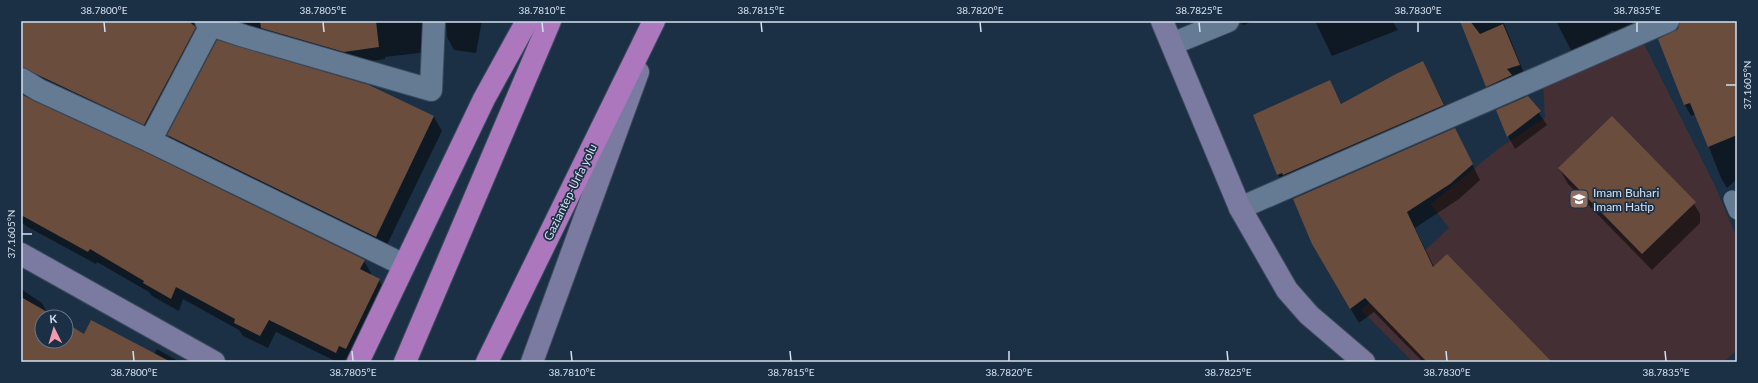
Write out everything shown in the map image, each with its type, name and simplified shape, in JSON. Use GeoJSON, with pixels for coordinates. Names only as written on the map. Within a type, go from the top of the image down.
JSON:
{"type":"FeatureCollection","features":[{"type":"Feature","properties":{"kind":"highway"},"geometry":{"type":"LineString","coordinates":[[358,362],[484,99],[527,21]]}},
{"type":"Feature","properties":{"kind":"highway"},"geometry":{"type":"LineString","coordinates":[[405,362],[550,21]]}},
{"type":"Feature","properties":{"kind":"highway","name":"Gaziantep-Urfa yolu"},"geometry":{"type":"LineString","coordinates":[[487,362],[655,21]]}},
{"type":"Feature","properties":{"kind":"street"},"geometry":{"type":"LineString","coordinates":[[150,141],[208,23],[243,29],[432,90],[434,21]]}},
{"type":"Feature","properties":{"kind":"street"},"geometry":{"type":"LineString","coordinates":[[532,362],[655,21]]}},
{"type":"Feature","properties":{"kind":"street"},"geometry":{"type":"LineString","coordinates":[[1162,21],[1240,208],[1287,290],[1309,316],[1364,362]]}},
{"type":"Feature","properties":{"kind":"street"},"geometry":{"type":"LineString","coordinates":[[1172,44],[1228,21]]}},
{"type":"Feature","properties":{"kind":"street"},"geometry":{"type":"LineString","coordinates":[[1240,208],[1668,21]]}},
{"type":"Feature","properties":{"kind":"street"},"geometry":{"type":"LineString","coordinates":[[21,79],[39,90],[150,141],[404,264]]}},
{"type":"Feature","properties":{"kind":"street"},"geometry":{"type":"LineString","coordinates":[[23,260],[214,362]]}},
{"type":"Feature","properties":{"kind":"shaded area","name":"Imam Buhari Imam Hatip"},"geometry":{"type":"Polygon","coordinates":[[[1642,40],[1715,186],[1737,238],[1737,350],[1724,362],[1413,362],[1361,310],[1449,228],[1431,204],[1498,149],[1545,118],[1543,82],[1642,40]]]}},
{"type":"Feature","properties":{"kind":"building"},"geometry":{"type":"Polygon","coordinates":[[[21,21],[188,21],[196,27],[144,125],[21,67],[21,21]]]}},
{"type":"Feature","properties":{"kind":"building"},"geometry":{"type":"Polygon","coordinates":[[[260,21],[376,21],[379,47],[344,52],[261,28],[260,21]]]}},
{"type":"Feature","properties":{"kind":"building"},"geometry":{"type":"Polygon","coordinates":[[[1460,21],[1470,21],[1480,34],[1503,24],[1520,65],[1507,69],[1512,75],[1486,87],[1460,21]]]}},
{"type":"Feature","properties":{"kind":"building"},"geometry":{"type":"Polygon","coordinates":[[[1680,21],[1737,21],[1737,135],[1708,147],[1690,103],[1684,105],[1658,39],[1678,29],[1680,21]]]}},
{"type":"Feature","properties":{"kind":"building"},"geometry":{"type":"Polygon","coordinates":[[[217,40],[369,85],[434,116],[376,237],[167,135],[217,40]]]}},
{"type":"Feature","properties":{"kind":"building"},"geometry":{"type":"Polygon","coordinates":[[[1423,61],[1444,105],[1283,175],[1282,173],[1277,175],[1253,115],[1330,80],[1341,104],[1423,61]]]}},
{"type":"Feature","properties":{"kind":"building"},"geometry":{"type":"Polygon","coordinates":[[[21,94],[145,152],[365,260],[360,269],[380,279],[346,349],[339,346],[336,353],[269,320],[260,336],[234,323],[235,319],[176,287],[171,299],[90,249],[88,252],[21,215],[21,94]]]}},
{"type":"Feature","properties":{"kind":"building"},"geometry":{"type":"Polygon","coordinates":[[[1528,96],[1541,111],[1507,137],[1496,110],[1528,96]]]}},
{"type":"Feature","properties":{"kind":"building"},"geometry":{"type":"Polygon","coordinates":[[[1612,116],[1696,202],[1642,254],[1558,168],[1612,116]]]}},
{"type":"Feature","properties":{"kind":"building"},"geometry":{"type":"Polygon","coordinates":[[[1455,128],[1473,164],[1450,184],[1407,212],[1433,267],[1447,254],[1552,362],[1427,362],[1365,298],[1350,309],[1312,244],[1293,199],[1455,128]]]}},
{"type":"Feature","properties":{"kind":"building"},"geometry":{"type":"Polygon","coordinates":[[[21,297],[42,309],[34,309],[34,349],[74,349],[74,328],[84,334],[91,320],[171,362],[21,362],[21,297]]]}},
{"type":"Feature","properties":{"kind":"place","name":"Imam Buhari Imam Hatip"},"geometry":{"type":"Point","coordinates":[1579,199]}}]}
